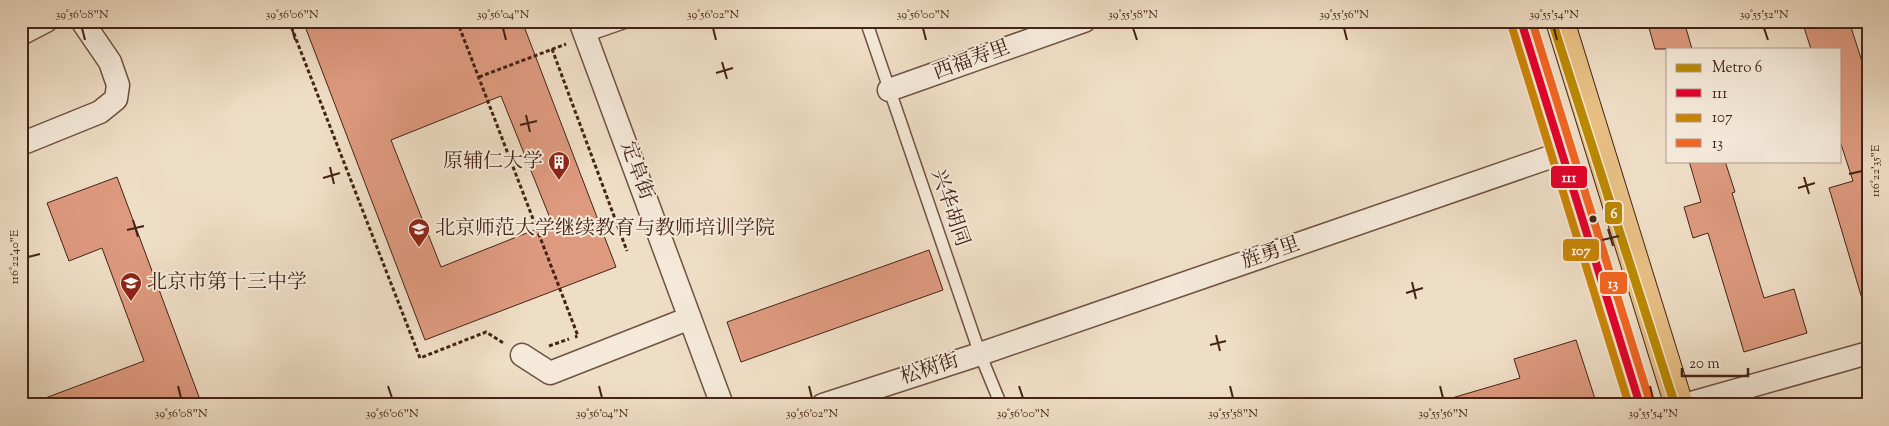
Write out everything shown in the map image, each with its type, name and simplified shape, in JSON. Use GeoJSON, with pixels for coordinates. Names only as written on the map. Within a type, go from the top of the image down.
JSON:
{"type":"FeatureCollection","features":[{"type":"Feature","properties":{"kind":"main road"},"geometry":{"type":"LineString","coordinates":[[1521,21],[1640,405]]}},
{"type":"Feature","properties":{"kind":"main road"},"geometry":{"type":"LineString","coordinates":[[1560,21],[1679,405]]}},
{"type":"Feature","properties":{"kind":"street"},"geometry":{"type":"LineString","coordinates":[[21,34],[46,21]]}},
{"type":"Feature","properties":{"kind":"street"},"geometry":{"type":"LineString","coordinates":[[21,144],[100,112],[116,99],[118,85],[110,62],[82,21]]}},
{"type":"Feature","properties":{"kind":"street","name":"西福寿里"},"geometry":{"type":"LineString","coordinates":[[889,90],[1084,21]]}},
{"type":"Feature","properties":{"kind":"street","name":"定阜街"},"geometry":{"type":"LineString","coordinates":[[583,29],[722,405]]}},
{"type":"Feature","properties":{"kind":"street","name":"旌勇里"},"geometry":{"type":"LineString","coordinates":[[980,354],[1562,153]]}},
{"type":"Feature","properties":{"kind":"street"},"geometry":{"type":"LineString","coordinates":[[522,355],[550,373],[690,318]]}},
{"type":"Feature","properties":{"kind":"street","name":"松树街"},"geometry":{"type":"LineString","coordinates":[[823,405],[980,354]]}},
{"type":"Feature","properties":{"kind":"street"},"geometry":{"type":"LineString","coordinates":[[1684,405],[1868,354]]}},
{"type":"Feature","properties":{"kind":"lane"},"geometry":{"type":"LineString","coordinates":[[583,29],[629,21]]}},
{"type":"Feature","properties":{"kind":"lane","name":"兴华胡同"},"geometry":{"type":"LineString","coordinates":[[866,21],[980,354],[1001,405]]}},
{"type":"Feature","properties":{"kind":"path"},"geometry":{"type":"LineString","coordinates":[[289,21],[420,358],[486,332],[522,355],[578,336],[457,21]]}},
{"type":"Feature","properties":{"kind":"path"},"geometry":{"type":"LineString","coordinates":[[479,77],[552,49],[583,29]]}},
{"type":"Feature","properties":{"kind":"path"},"geometry":{"type":"LineString","coordinates":[[552,49],[627,251]]}},
{"type":"Feature","properties":{"kind":"building","name":"原辅仁大学"},"geometry":{"type":"Polygon","coordinates":[[[303,21],[522,21],[616,267],[425,340],[303,21]],[[501,96],[391,140],[441,267],[552,223],[501,96]]]}},
{"type":"Feature","properties":{"kind":"building"},"geometry":{"type":"Polygon","coordinates":[[[1647,21],[1684,21],[1692,48],[1655,49],[1647,21]]]}},
{"type":"Feature","properties":{"kind":"building"},"geometry":{"type":"Polygon","coordinates":[[[1802,21],[1849,21],[1868,80],[1868,302],[1863,302],[1829,188],[1853,181],[1842,147],[1842,48],[1811,48],[1802,21]]]}},
{"type":"Feature","properties":{"kind":"building"},"geometry":{"type":"Polygon","coordinates":[[[1689,162],[1725,162],[1735,192],[1732,193],[1764,298],[1794,289],[1807,333],[1744,352],[1708,233],[1693,238],[1684,207],[1701,202],[1689,162]]]}},
{"type":"Feature","properties":{"kind":"building"},"geometry":{"type":"Polygon","coordinates":[[[117,177],[202,405],[33,405],[32,403],[144,361],[102,248],[69,261],[47,203],[117,177]]]}},
{"type":"Feature","properties":{"kind":"building"},"geometry":{"type":"Polygon","coordinates":[[[929,250],[943,290],[741,362],[727,322],[929,250]]]}},
{"type":"Feature","properties":{"kind":"building"},"geometry":{"type":"Polygon","coordinates":[[[1576,340],[1597,405],[1445,405],[1445,400],[1520,378],[1514,359],[1576,340]]]}},
{"type":"Feature","properties":{"kind":"metro line","name":"6"},"geometry":{"type":"LineString","coordinates":[[1552,21],[1675,405]]}},
{"type":"Feature","properties":{"kind":"transit line","name":"111"},"geometry":{"type":"LineString","coordinates":[[1521,21],[1640,405]]}},
{"type":"Feature","properties":{"kind":"transit line","name":"13"},"geometry":{"type":"LineString","coordinates":[[1532,21],[1650,402]]}},
{"type":"Feature","properties":{"kind":"transit line","name":"107"},"geometry":{"type":"LineString","coordinates":[[1511,24],[1629,405]]}},
{"type":"Feature","properties":{"kind":"place","name":"原辅仁大学"},"geometry":{"type":"Point","coordinates":[559,181]}},
{"type":"Feature","properties":{"kind":"place","name":"北京师范大学继续教育与教师培训学院"},"geometry":{"type":"Point","coordinates":[419,248]}},
{"type":"Feature","properties":{"kind":"place","name":"北京市第十三中学"},"geometry":{"type":"Point","coordinates":[131,302]}}]}
